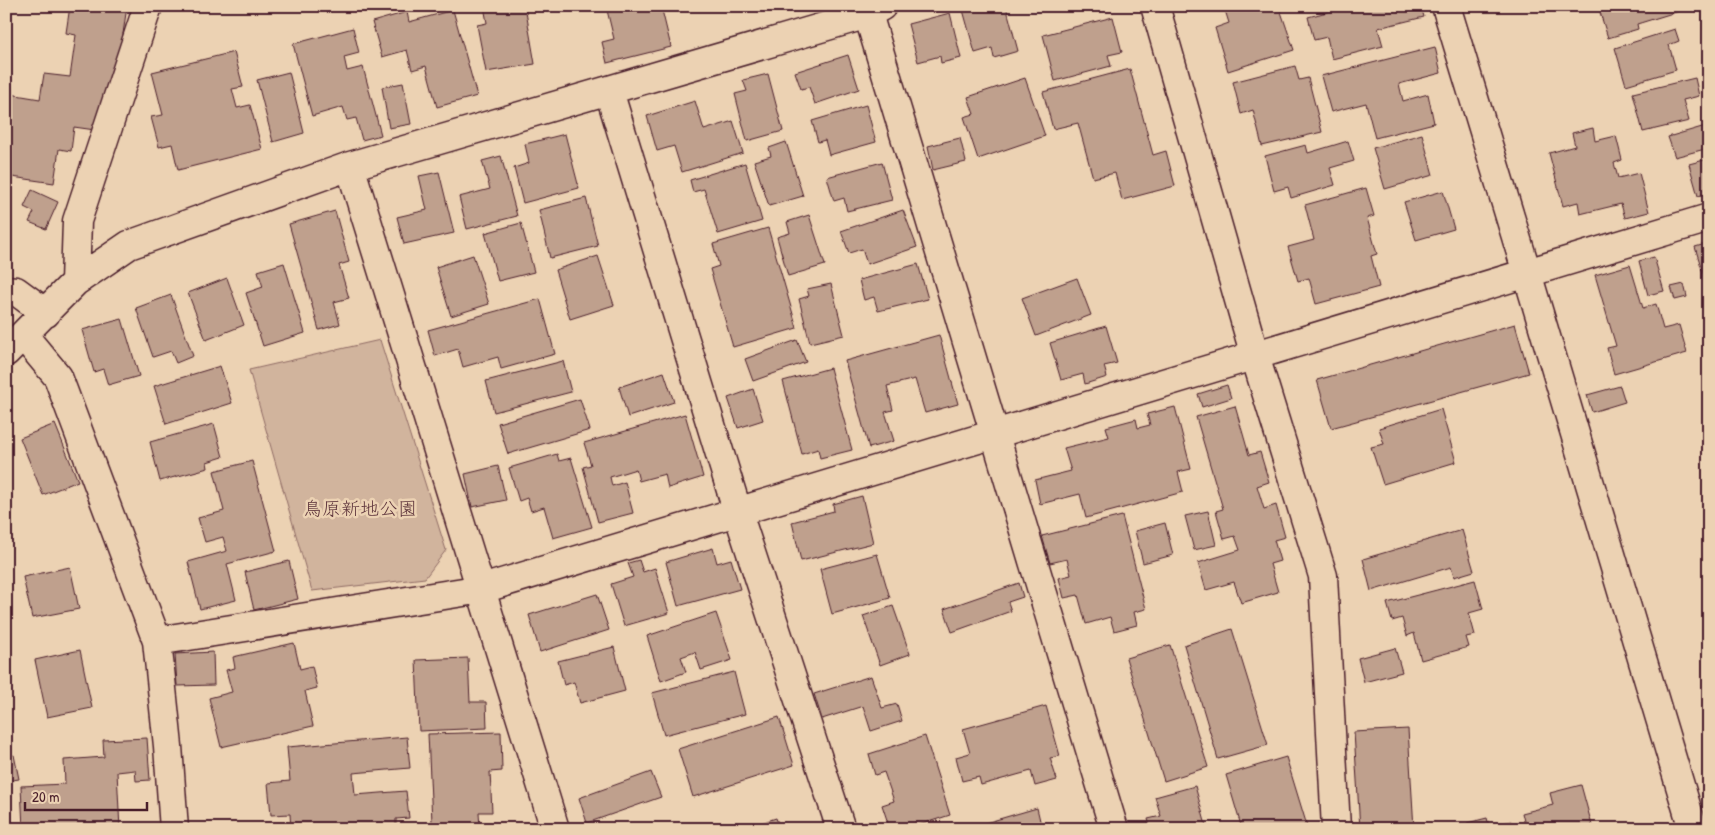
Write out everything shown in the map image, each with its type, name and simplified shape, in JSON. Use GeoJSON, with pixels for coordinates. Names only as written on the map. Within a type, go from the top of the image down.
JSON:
{"type":"FeatureCollection","features":[{"type":"Feature","properties":{"kind":"street"},"geometry":{"type":"LineString","coordinates":[[75,282],[77,221],[148,6]]}},
{"type":"Feature","properties":{"kind":"street"},"geometry":{"type":"LineString","coordinates":[[1156,6],[1255,356],[1323,576],[1336,829]]}},
{"type":"Feature","properties":{"kind":"street"},"geometry":{"type":"LineString","coordinates":[[1446,6],[1693,829]]}},
{"type":"Feature","properties":{"kind":"street"},"geometry":{"type":"LineString","coordinates":[[174,829],[157,641],[58,377],[15,344],[75,282],[129,245],[350,166],[875,10],[994,435],[1114,829]]}},
{"type":"Feature","properties":{"kind":"street"},"geometry":{"type":"LineString","coordinates":[[609,90],[737,510],[841,829]]}},
{"type":"Feature","properties":{"kind":"street"},"geometry":{"type":"LineString","coordinates":[[350,166],[555,829]]}},
{"type":"Feature","properties":{"kind":"street"},"geometry":{"type":"LineString","coordinates":[[157,641],[482,589],[737,510],[994,435],[1709,218]]}},
{"type":"Feature","properties":{"kind":"street"},"geometry":{"type":"LineString","coordinates":[[6,290],[16,291],[46,313]]}},
{"type":"Feature","properties":{"kind":"green space","name":"鳥原新地公園"},"geometry":{"type":"Polygon","coordinates":[[[380,340],[446,550],[425,578],[312,591],[249,370],[380,340]]]}},
{"type":"Feature","properties":{"kind":"building"},"geometry":{"type":"Polygon","coordinates":[[[70,6],[127,6],[109,132],[74,127],[71,151],[59,149],[54,183],[12,177],[9,195],[6,195],[6,113],[10,94],[40,99],[44,74],[70,77],[76,35],[66,33],[70,6]]]}},
{"type":"Feature","properties":{"kind":"building"},"geometry":{"type":"Polygon","coordinates":[[[484,6],[525,6],[535,64],[486,72],[477,25],[487,23],[484,6]]]}},
{"type":"Feature","properties":{"kind":"building"},"geometry":{"type":"Polygon","coordinates":[[[606,6],[661,6],[671,47],[607,63],[602,42],[614,39],[606,6]]]}},
{"type":"Feature","properties":{"kind":"building"},"geometry":{"type":"Polygon","coordinates":[[[976,6],[1006,6],[1018,51],[994,58],[992,48],[975,53],[963,10],[976,6]]]}},
{"type":"Feature","properties":{"kind":"building"},"geometry":{"type":"Polygon","coordinates":[[[1279,6],[1294,50],[1228,71],[1215,28],[1229,23],[1224,7],[1279,6]]]}},
{"type":"Feature","properties":{"kind":"building"},"geometry":{"type":"Polygon","coordinates":[[[1350,6],[1421,6],[1424,17],[1378,28],[1383,46],[1332,59],[1327,37],[1314,40],[1308,17],[1350,6]]]}},
{"type":"Feature","properties":{"kind":"building"},"geometry":{"type":"Polygon","coordinates":[[[1598,6],[1688,6],[1689,8],[1637,24],[1638,29],[1608,38],[1598,6]]]}},
{"type":"Feature","properties":{"kind":"building"},"geometry":{"type":"Polygon","coordinates":[[[453,10],[477,96],[437,107],[426,66],[412,70],[407,50],[382,57],[372,22],[407,12],[409,22],[453,10]]]}},
{"type":"Feature","properties":{"kind":"building"},"geometry":{"type":"Polygon","coordinates":[[[950,13],[961,58],[941,63],[940,56],[918,62],[908,24],[950,13]]]}},
{"type":"Feature","properties":{"kind":"building"},"geometry":{"type":"Polygon","coordinates":[[[1113,17],[1122,52],[1108,55],[1111,66],[1055,81],[1043,35],[1113,17]]]}},
{"type":"Feature","properties":{"kind":"building"},"geometry":{"type":"Polygon","coordinates":[[[353,28],[359,53],[344,57],[347,71],[363,67],[381,135],[362,140],[356,118],[347,120],[343,107],[312,116],[293,44],[353,28]]]}},
{"type":"Feature","properties":{"kind":"building"},"geometry":{"type":"Polygon","coordinates":[[[1675,29],[1679,41],[1669,45],[1676,70],[1626,85],[1615,48],[1675,29]]]}},
{"type":"Feature","properties":{"kind":"building"},"geometry":{"type":"Polygon","coordinates":[[[1435,47],[1441,73],[1399,84],[1403,101],[1428,94],[1434,123],[1375,138],[1366,103],[1331,112],[1321,76],[1435,47]]]}},
{"type":"Feature","properties":{"kind":"building"},"geometry":{"type":"Polygon","coordinates":[[[234,52],[243,87],[232,89],[237,108],[250,105],[262,149],[178,170],[172,144],[159,147],[151,117],[163,115],[152,72],[234,52]]]}},
{"type":"Feature","properties":{"kind":"building"},"geometry":{"type":"Polygon","coordinates":[[[848,55],[859,89],[815,104],[809,87],[801,89],[795,72],[848,55]]]}},
{"type":"Feature","properties":{"kind":"building"},"geometry":{"type":"Polygon","coordinates":[[[1295,66],[1299,80],[1308,78],[1322,132],[1262,146],[1253,110],[1241,114],[1233,82],[1295,66]]]}},
{"type":"Feature","properties":{"kind":"building"},"geometry":{"type":"Polygon","coordinates":[[[1130,69],[1153,155],[1166,151],[1175,186],[1122,200],[1115,173],[1093,178],[1078,123],[1053,129],[1043,92],[1130,69]]]}},
{"type":"Feature","properties":{"kind":"building"},"geometry":{"type":"Polygon","coordinates":[[[289,72],[304,133],[273,142],[257,80],[289,72]]]}},
{"type":"Feature","properties":{"kind":"building"},"geometry":{"type":"Polygon","coordinates":[[[768,74],[783,131],[747,141],[735,94],[747,91],[743,80],[768,74]]]}},
{"type":"Feature","properties":{"kind":"building"},"geometry":{"type":"Polygon","coordinates":[[[1025,78],[1045,136],[978,159],[964,117],[974,114],[968,97],[1025,78]]]}},
{"type":"Feature","properties":{"kind":"building"},"geometry":{"type":"Polygon","coordinates":[[[1695,78],[1699,96],[1683,100],[1689,121],[1643,132],[1633,93],[1695,78]]]}},
{"type":"Feature","properties":{"kind":"building"},"geometry":{"type":"Polygon","coordinates":[[[403,83],[411,124],[389,128],[382,87],[403,83]]]}},
{"type":"Feature","properties":{"kind":"building"},"geometry":{"type":"Polygon","coordinates":[[[695,101],[704,130],[733,121],[743,153],[682,172],[674,146],[657,151],[647,116],[695,101]]]}},
{"type":"Feature","properties":{"kind":"building"},"geometry":{"type":"Polygon","coordinates":[[[866,105],[876,142],[829,155],[825,140],[818,142],[812,121],[866,105]]]}},
{"type":"Feature","properties":{"kind":"building"},"geometry":{"type":"Polygon","coordinates":[[[1709,125],[1709,193],[1698,196],[1689,164],[1708,159],[1705,149],[1675,157],[1668,137],[1709,125]]]}},
{"type":"Feature","properties":{"kind":"building"},"geometry":{"type":"Polygon","coordinates":[[[1593,128],[1595,141],[1616,136],[1622,160],[1614,163],[1618,178],[1639,173],[1649,212],[1625,218],[1621,204],[1580,214],[1578,202],[1563,206],[1549,153],[1575,146],[1572,133],[1593,128]]]}},
{"type":"Feature","properties":{"kind":"building"},"geometry":{"type":"Polygon","coordinates":[[[565,134],[579,188],[523,203],[514,168],[529,163],[525,144],[565,134]]]}},
{"type":"Feature","properties":{"kind":"building"},"geometry":{"type":"Polygon","coordinates":[[[1422,134],[1433,175],[1385,189],[1373,148],[1422,134]]]}},
{"type":"Feature","properties":{"kind":"building"},"geometry":{"type":"Polygon","coordinates":[[[960,138],[966,162],[933,170],[928,146],[960,138]]]}},
{"type":"Feature","properties":{"kind":"building"},"geometry":{"type":"Polygon","coordinates":[[[1348,141],[1354,161],[1330,168],[1335,185],[1291,198],[1288,187],[1274,191],[1265,156],[1306,145],[1308,153],[1348,141]]]}},
{"type":"Feature","properties":{"kind":"building"},"geometry":{"type":"Polygon","coordinates":[[[786,142],[803,196],[769,206],[754,161],[771,156],[769,148],[786,142]]]}},
{"type":"Feature","properties":{"kind":"building"},"geometry":{"type":"Polygon","coordinates":[[[501,156],[517,216],[467,229],[459,197],[490,189],[482,161],[501,156]]]}},
{"type":"Feature","properties":{"kind":"building"},"geometry":{"type":"Polygon","coordinates":[[[882,162],[892,200],[847,211],[844,198],[834,201],[827,177],[882,162]]]}},
{"type":"Feature","properties":{"kind":"building"},"geometry":{"type":"Polygon","coordinates":[[[745,163],[762,221],[718,234],[704,189],[693,192],[690,180],[745,163]]]}},
{"type":"Feature","properties":{"kind":"building"},"geometry":{"type":"Polygon","coordinates":[[[439,172],[454,233],[404,244],[397,217],[427,210],[419,176],[439,172]]]}},
{"type":"Feature","properties":{"kind":"building"},"geometry":{"type":"Polygon","coordinates":[[[1366,188],[1374,216],[1367,218],[1377,254],[1371,256],[1379,287],[1316,304],[1309,278],[1298,281],[1288,247],[1314,240],[1305,205],[1366,188]]]}},
{"type":"Feature","properties":{"kind":"building"},"geometry":{"type":"Polygon","coordinates":[[[32,190],[58,202],[46,229],[29,222],[34,212],[24,207],[32,190]]]}},
{"type":"Feature","properties":{"kind":"building"},"geometry":{"type":"Polygon","coordinates":[[[1443,191],[1454,229],[1416,240],[1404,202],[1443,191]]]}},
{"type":"Feature","properties":{"kind":"building"},"geometry":{"type":"Polygon","coordinates":[[[586,198],[598,246],[550,258],[539,210],[586,198]]]}},
{"type":"Feature","properties":{"kind":"building"},"geometry":{"type":"Polygon","coordinates":[[[903,210],[917,247],[867,264],[862,249],[849,253],[841,231],[903,210]]]}},
{"type":"Feature","properties":{"kind":"building"},"geometry":{"type":"Polygon","coordinates":[[[335,211],[349,262],[339,265],[349,298],[334,302],[340,324],[319,330],[289,224],[335,211]]]}},
{"type":"Feature","properties":{"kind":"building"},"geometry":{"type":"Polygon","coordinates":[[[809,215],[825,265],[788,276],[777,237],[790,233],[787,222],[809,215]]]}},
{"type":"Feature","properties":{"kind":"building"},"geometry":{"type":"Polygon","coordinates":[[[521,223],[534,272],[498,281],[485,233],[521,223]]]}},
{"type":"Feature","properties":{"kind":"building"},"geometry":{"type":"Polygon","coordinates":[[[768,228],[797,328],[733,347],[710,269],[719,266],[713,244],[768,228]]]}},
{"type":"Feature","properties":{"kind":"building"},"geometry":{"type":"Polygon","coordinates":[[[1709,243],[1709,289],[1708,289],[1695,247],[1709,243]]]}},
{"type":"Feature","properties":{"kind":"building"},"geometry":{"type":"Polygon","coordinates":[[[473,255],[489,304],[451,316],[436,267],[473,255]]]}},
{"type":"Feature","properties":{"kind":"building"},"geometry":{"type":"Polygon","coordinates":[[[598,256],[614,305],[570,319],[555,270],[598,256]]]}},
{"type":"Feature","properties":{"kind":"building"},"geometry":{"type":"Polygon","coordinates":[[[1654,257],[1664,291],[1648,295],[1639,261],[1654,257]]]}},
{"type":"Feature","properties":{"kind":"building"},"geometry":{"type":"Polygon","coordinates":[[[284,263],[305,333],[263,346],[246,293],[263,287],[258,271],[284,263]]]}},
{"type":"Feature","properties":{"kind":"building"},"geometry":{"type":"Polygon","coordinates":[[[918,264],[928,299],[878,311],[874,297],[864,300],[859,280],[918,264]]]}},
{"type":"Feature","properties":{"kind":"building"},"geometry":{"type":"Polygon","coordinates":[[[1630,265],[1643,308],[1656,304],[1663,329],[1679,325],[1687,353],[1614,374],[1607,348],[1616,346],[1595,275],[1630,265]]]}},
{"type":"Feature","properties":{"kind":"building"},"geometry":{"type":"Polygon","coordinates":[[[227,278],[244,325],[206,340],[188,293],[227,278]]]}},
{"type":"Feature","properties":{"kind":"building"},"geometry":{"type":"Polygon","coordinates":[[[1077,278],[1091,315],[1036,336],[1022,298],[1077,278]]]}},
{"type":"Feature","properties":{"kind":"building"},"geometry":{"type":"Polygon","coordinates":[[[831,284],[844,335],[810,343],[799,299],[809,296],[807,289],[831,284]]]}},
{"type":"Feature","properties":{"kind":"building"},"geometry":{"type":"Polygon","coordinates":[[[1684,284],[1687,297],[1675,300],[1671,287],[1684,284]]]}},
{"type":"Feature","properties":{"kind":"building"},"geometry":{"type":"Polygon","coordinates":[[[171,295],[193,356],[176,363],[171,351],[153,357],[136,308],[171,295]]]}},
{"type":"Feature","properties":{"kind":"building"},"geometry":{"type":"Polygon","coordinates":[[[540,299],[555,354],[501,369],[498,357],[463,367],[458,349],[435,356],[428,330],[540,299]]]}},
{"type":"Feature","properties":{"kind":"building"},"geometry":{"type":"Polygon","coordinates":[[[122,319],[139,376],[108,385],[103,369],[94,372],[82,330],[122,319]]]}},
{"type":"Feature","properties":{"kind":"building"},"geometry":{"type":"Polygon","coordinates":[[[1515,324],[1529,373],[1331,428],[1317,380],[1515,324]]]}},
{"type":"Feature","properties":{"kind":"building"},"geometry":{"type":"Polygon","coordinates":[[[1106,326],[1117,363],[1104,366],[1107,377],[1085,384],[1083,374],[1061,380],[1050,343],[1106,326]]]}},
{"type":"Feature","properties":{"kind":"building"},"geometry":{"type":"Polygon","coordinates":[[[939,335],[958,404],[925,413],[915,379],[887,386],[893,410],[885,412],[894,441],[869,448],[845,361],[939,335]]]}},
{"type":"Feature","properties":{"kind":"building"},"geometry":{"type":"Polygon","coordinates":[[[797,340],[806,362],[753,381],[745,359],[797,340]]]}},
{"type":"Feature","properties":{"kind":"building"},"geometry":{"type":"Polygon","coordinates":[[[563,361],[571,392],[494,412],[486,381],[563,361]]]}},
{"type":"Feature","properties":{"kind":"building"},"geometry":{"type":"Polygon","coordinates":[[[220,366],[232,403],[166,424],[154,386],[220,366]]]}},
{"type":"Feature","properties":{"kind":"building"},"geometry":{"type":"Polygon","coordinates":[[[830,368],[852,450],[820,458],[818,449],[802,454],[783,381],[830,368]]]}},
{"type":"Feature","properties":{"kind":"building"},"geometry":{"type":"Polygon","coordinates":[[[664,372],[674,402],[628,417],[619,387],[664,372]]]}},
{"type":"Feature","properties":{"kind":"building"},"geometry":{"type":"Polygon","coordinates":[[[1227,385],[1231,398],[1202,407],[1198,394],[1227,385]]]}},
{"type":"Feature","properties":{"kind":"building"},"geometry":{"type":"Polygon","coordinates":[[[1620,386],[1625,402],[1592,412],[1587,395],[1620,386]]]}},
{"type":"Feature","properties":{"kind":"building"},"geometry":{"type":"Polygon","coordinates":[[[753,389],[763,420],[738,428],[728,398],[753,389]]]}},
{"type":"Feature","properties":{"kind":"building"},"geometry":{"type":"Polygon","coordinates":[[[580,399],[590,430],[508,454],[498,423],[580,399]]]}},
{"type":"Feature","properties":{"kind":"building"},"geometry":{"type":"Polygon","coordinates":[[[1235,406],[1249,455],[1260,452],[1269,482],[1257,486],[1264,509],[1276,505],[1285,537],[1274,540],[1280,561],[1270,564],[1278,592],[1241,603],[1234,582],[1206,590],[1198,563],[1240,550],[1235,536],[1224,539],[1216,511],[1223,509],[1196,417],[1235,406]]]}},
{"type":"Feature","properties":{"kind":"building"},"geometry":{"type":"Polygon","coordinates":[[[1175,407],[1191,469],[1178,472],[1183,492],[1086,518],[1080,494],[1040,504],[1035,480],[1071,471],[1064,448],[1109,437],[1106,427],[1136,419],[1138,428],[1150,425],[1147,414],[1175,407]]]}},
{"type":"Feature","properties":{"kind":"building"},"geometry":{"type":"Polygon","coordinates":[[[1441,409],[1456,462],[1383,484],[1371,447],[1384,444],[1379,428],[1441,409]]]}},
{"type":"Feature","properties":{"kind":"building"},"geometry":{"type":"Polygon","coordinates":[[[685,414],[703,477],[668,488],[665,474],[639,481],[636,469],[610,477],[612,486],[625,482],[633,513],[598,522],[583,467],[591,465],[584,443],[685,414]]]}},
{"type":"Feature","properties":{"kind":"building"},"geometry":{"type":"Polygon","coordinates":[[[55,424],[78,481],[43,495],[20,438],[55,424]]]}},
{"type":"Feature","properties":{"kind":"building"},"geometry":{"type":"Polygon","coordinates":[[[214,424],[223,457],[207,462],[208,468],[160,481],[150,442],[214,424]]]}},
{"type":"Feature","properties":{"kind":"building"},"geometry":{"type":"Polygon","coordinates":[[[557,454],[559,461],[571,458],[592,527],[553,538],[544,507],[531,511],[527,498],[519,501],[509,468],[557,454]]]}},
{"type":"Feature","properties":{"kind":"building"},"geometry":{"type":"Polygon","coordinates":[[[252,461],[276,551],[227,564],[236,600],[200,609],[188,562],[227,551],[223,537],[205,542],[198,518],[224,511],[214,471],[252,461]]]}},
{"type":"Feature","properties":{"kind":"building"},"geometry":{"type":"Polygon","coordinates":[[[498,466],[506,500],[472,507],[465,474],[498,466]]]}},
{"type":"Feature","properties":{"kind":"building"},"geometry":{"type":"Polygon","coordinates":[[[862,496],[873,543],[801,561],[792,522],[834,511],[833,504],[862,496]]]}},
{"type":"Feature","properties":{"kind":"building"},"geometry":{"type":"Polygon","coordinates":[[[1208,511],[1216,545],[1194,550],[1185,516],[1208,511]]]}},
{"type":"Feature","properties":{"kind":"building"},"geometry":{"type":"Polygon","coordinates":[[[1122,516],[1146,609],[1134,612],[1137,625],[1114,631],[1110,617],[1086,624],[1078,595],[1064,598],[1059,578],[1071,575],[1067,559],[1050,563],[1042,536],[1122,516]]]}},
{"type":"Feature","properties":{"kind":"building"},"geometry":{"type":"Polygon","coordinates":[[[1165,523],[1173,555],[1143,563],[1135,531],[1165,523]]]}},
{"type":"Feature","properties":{"kind":"building"},"geometry":{"type":"Polygon","coordinates":[[[1462,530],[1474,571],[1454,577],[1451,567],[1371,591],[1363,559],[1462,530]]]}},
{"type":"Feature","properties":{"kind":"building"},"geometry":{"type":"Polygon","coordinates":[[[713,548],[717,563],[731,559],[740,589],[678,606],[666,562],[713,548]]]}},
{"type":"Feature","properties":{"kind":"building"},"geometry":{"type":"Polygon","coordinates":[[[877,554],[890,598],[832,614],[820,569],[877,554]]]}},
{"type":"Feature","properties":{"kind":"building"},"geometry":{"type":"Polygon","coordinates":[[[639,560],[643,572],[655,568],[669,613],[624,626],[611,584],[633,577],[628,563],[639,560]]]}},
{"type":"Feature","properties":{"kind":"building"},"geometry":{"type":"Polygon","coordinates":[[[289,561],[298,599],[254,610],[245,572],[289,561]]]}},
{"type":"Feature","properties":{"kind":"building"},"geometry":{"type":"Polygon","coordinates":[[[70,567],[79,609],[32,618],[23,577],[70,567]]]}},
{"type":"Feature","properties":{"kind":"building"},"geometry":{"type":"Polygon","coordinates":[[[1475,580],[1483,609],[1469,613],[1475,635],[1466,637],[1469,647],[1421,660],[1414,633],[1407,636],[1402,618],[1392,621],[1387,603],[1475,580]]]}},
{"type":"Feature","properties":{"kind":"building"},"geometry":{"type":"Polygon","coordinates":[[[1019,583],[1023,597],[1008,602],[1011,611],[952,632],[944,609],[1019,583]]]}},
{"type":"Feature","properties":{"kind":"building"},"geometry":{"type":"Polygon","coordinates":[[[597,594],[609,630],[540,652],[529,615],[597,594]]]}},
{"type":"Feature","properties":{"kind":"building"},"geometry":{"type":"Polygon","coordinates":[[[893,606],[910,654],[880,665],[863,616],[893,606]]]}},
{"type":"Feature","properties":{"kind":"building"},"geometry":{"type":"Polygon","coordinates":[[[716,613],[732,660],[701,670],[695,652],[681,657],[686,672],[661,681],[647,636],[716,613]]]}},
{"type":"Feature","properties":{"kind":"building"},"geometry":{"type":"Polygon","coordinates":[[[1232,629],[1268,745],[1218,759],[1184,645],[1232,629]]]}},
{"type":"Feature","properties":{"kind":"building"},"geometry":{"type":"Polygon","coordinates":[[[294,643],[300,669],[312,666],[317,688],[305,691],[313,726],[221,747],[209,698],[232,692],[226,670],[235,668],[233,657],[294,643]]]}},
{"type":"Feature","properties":{"kind":"building"},"geometry":{"type":"Polygon","coordinates":[[[1170,645],[1208,767],[1164,781],[1126,658],[1170,645]]]}},
{"type":"Feature","properties":{"kind":"building"},"geometry":{"type":"Polygon","coordinates":[[[614,647],[625,691],[580,703],[574,682],[564,685],[558,661],[614,647]]]}},
{"type":"Feature","properties":{"kind":"building"},"geometry":{"type":"Polygon","coordinates":[[[1395,648],[1402,672],[1364,682],[1358,658],[1395,648]]]}},
{"type":"Feature","properties":{"kind":"building"},"geometry":{"type":"Polygon","coordinates":[[[80,650],[92,708],[47,717],[35,660],[80,650]]]}},
{"type":"Feature","properties":{"kind":"building"},"geometry":{"type":"Polygon","coordinates":[[[213,652],[214,685],[177,686],[175,654],[213,652]]]}},
{"type":"Feature","properties":{"kind":"building"},"geometry":{"type":"Polygon","coordinates":[[[468,658],[470,702],[486,702],[487,728],[419,731],[416,660],[468,658]]]}},
{"type":"Feature","properties":{"kind":"building"},"geometry":{"type":"Polygon","coordinates":[[[734,672],[745,714],[664,735],[652,693],[734,672]]]}},
{"type":"Feature","properties":{"kind":"building"},"geometry":{"type":"Polygon","coordinates":[[[871,676],[882,708],[897,704],[902,721],[871,731],[863,706],[822,719],[814,694],[871,676]]]}},
{"type":"Feature","properties":{"kind":"building"},"geometry":{"type":"Polygon","coordinates":[[[1046,706],[1060,756],[1050,758],[1057,780],[1035,786],[1031,771],[981,785],[979,777],[962,781],[956,757],[970,753],[963,729],[1046,706]]]}},
{"type":"Feature","properties":{"kind":"building"},"geometry":{"type":"Polygon","coordinates":[[[779,717],[794,765],[693,797],[678,749],[779,717]]]}},
{"type":"Feature","properties":{"kind":"building"},"geometry":{"type":"Polygon","coordinates":[[[1408,729],[1414,829],[1360,829],[1354,732],[1408,729]]]}},
{"type":"Feature","properties":{"kind":"building"},"geometry":{"type":"Polygon","coordinates":[[[501,732],[502,771],[490,772],[492,812],[479,812],[480,829],[442,829],[442,822],[432,822],[428,734],[501,732]]]}},
{"type":"Feature","properties":{"kind":"building"},"geometry":{"type":"Polygon","coordinates":[[[925,736],[950,815],[907,829],[890,829],[882,805],[894,801],[884,772],[875,775],[869,754],[925,736]]]}},
{"type":"Feature","properties":{"kind":"building"},"geometry":{"type":"Polygon","coordinates":[[[407,737],[410,768],[353,773],[355,795],[406,791],[409,818],[396,819],[396,829],[291,829],[290,814],[271,815],[268,783],[290,781],[287,747],[407,737]]]}},
{"type":"Feature","properties":{"kind":"building"},"geometry":{"type":"Polygon","coordinates":[[[147,738],[150,780],[136,781],[135,770],[117,772],[120,829],[23,829],[21,786],[65,784],[64,760],[104,757],[103,740],[147,738]]]}},
{"type":"Feature","properties":{"kind":"building"},"geometry":{"type":"Polygon","coordinates":[[[14,755],[19,779],[6,781],[6,756],[14,755]]]}},
{"type":"Feature","properties":{"kind":"building"},"geometry":{"type":"Polygon","coordinates":[[[1286,757],[1308,829],[1242,829],[1226,775],[1286,757]]]}},
{"type":"Feature","properties":{"kind":"building"},"geometry":{"type":"Polygon","coordinates":[[[651,772],[661,797],[587,823],[579,798],[651,772]]]}},
{"type":"Feature","properties":{"kind":"building"},"geometry":{"type":"Polygon","coordinates":[[[1581,785],[1593,829],[1526,829],[1522,813],[1553,805],[1550,793],[1581,785]]]}},
{"type":"Feature","properties":{"kind":"building"},"geometry":{"type":"Polygon","coordinates":[[[1195,786],[1207,829],[1151,829],[1148,819],[1161,816],[1155,797],[1195,786]]]}},
{"type":"Feature","properties":{"kind":"building"},"geometry":{"type":"Polygon","coordinates":[[[1037,808],[1042,829],[975,829],[975,826],[1037,808]]]}},
{"type":"Feature","properties":{"kind":"building"},"geometry":{"type":"Polygon","coordinates":[[[776,818],[780,829],[743,829],[776,818]]]}},
{"type":"Feature","properties":{"kind":"building"},"geometry":{"type":"Polygon","coordinates":[[[1487,818],[1489,826],[1511,821],[1513,829],[1469,829],[1467,823],[1487,818]]]}},
{"type":"Feature","properties":{"kind":"building"},"geometry":{"type":"Polygon","coordinates":[[[524,825],[524,829],[489,829],[489,827],[524,825]]]}}]}
